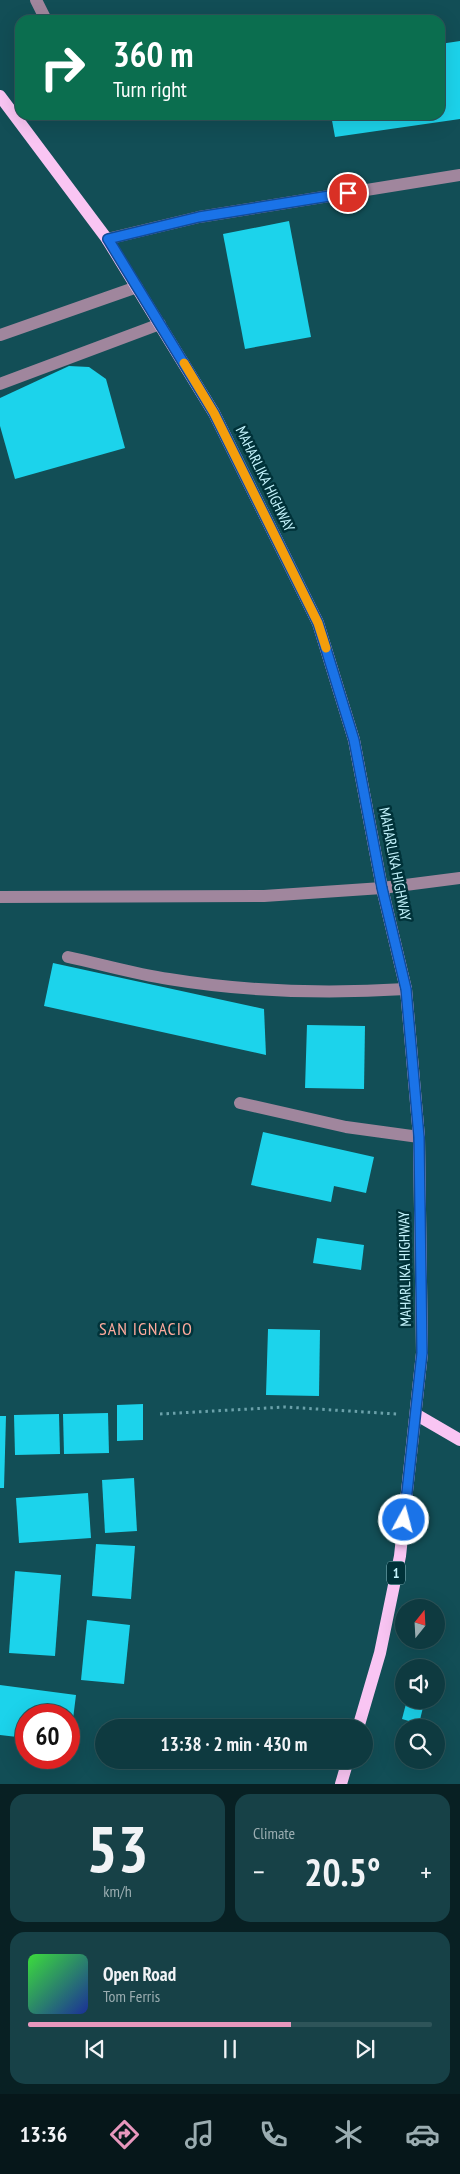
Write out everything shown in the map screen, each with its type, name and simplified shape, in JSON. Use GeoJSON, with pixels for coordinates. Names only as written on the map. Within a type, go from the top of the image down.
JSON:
{"type":"FeatureCollection","features":[{"type":"Feature","properties":{"kind":"main road","name":"MAHARLIKA HIGHWAY"},"geometry":{"type":"LineString","coordinates":[[0,96],[15,116]]}},
{"type":"Feature","properties":{"kind":"main road","name":"MAHARLIKA HIGHWAY"},"geometry":{"type":"LineString","coordinates":[[18,120],[108,239],[214,413],[318,623],[354,740],[382,888],[406,989],[419,1137],[422,1353],[417,1415],[400,1556],[380,1653],[361,1719]]}},
{"type":"Feature","properties":{"kind":"main road"},"geometry":{"type":"LineString","coordinates":[[417,1415],[460,1440]]}},
{"type":"Feature","properties":{"kind":"main road"},"geometry":{"type":"LineString","coordinates":[[341,1784],[345,1769]]}},
{"type":"Feature","properties":{"kind":"street"},"geometry":{"type":"LineString","coordinates":[[36,0],[44,15]]}},
{"type":"Feature","properties":{"kind":"street"},"geometry":{"type":"LineString","coordinates":[[108,239],[199,217],[460,175]]}},
{"type":"Feature","properties":{"kind":"street"},"geometry":{"type":"LineString","coordinates":[[0,335],[137,287]]}},
{"type":"Feature","properties":{"kind":"street"},"geometry":{"type":"LineString","coordinates":[[0,384],[160,324]]}},
{"type":"Feature","properties":{"kind":"street"},"geometry":{"type":"LineString","coordinates":[[0,897],[264,896],[382,888],[460,878]]}},
{"type":"Feature","properties":{"kind":"street"},"geometry":{"type":"LineString","coordinates":[[68,956],[167,979],[252,990],[340,993],[406,989]]}},
{"type":"Feature","properties":{"kind":"street"},"geometry":{"type":"LineString","coordinates":[[240,1102],[346,1127],[419,1137]]}},
{"type":"Feature","properties":{"kind":"path"},"geometry":{"type":"LineString","coordinates":[[160,1414],[285,1407],[417,1415]]}},
{"type":"Feature","properties":{"kind":"building"},"geometry":{"type":"Polygon","coordinates":[[[460,41],[460,119],[335,137],[332,120],[445,120],[445,43],[460,41]]]}},
{"type":"Feature","properties":{"kind":"building"},"geometry":{"type":"Polygon","coordinates":[[[289,221],[311,337],[245,349],[223,234],[289,221]]]}},
{"type":"Feature","properties":{"kind":"building"},"geometry":{"type":"Polygon","coordinates":[[[69,366],[89,367],[106,379],[125,448],[15,479],[0,426],[0,398],[69,366]]]}},
{"type":"Feature","properties":{"kind":"building"},"geometry":{"type":"Polygon","coordinates":[[[53,963],[264,1009],[266,1055],[44,1006],[53,963]]]}},
{"type":"Feature","properties":{"kind":"building"},"geometry":{"type":"Polygon","coordinates":[[[307,1025],[365,1026],[364,1089],[305,1088],[307,1025]]]}},
{"type":"Feature","properties":{"kind":"building"},"geometry":{"type":"Polygon","coordinates":[[[263,1132],[374,1157],[366,1193],[334,1186],[331,1202],[251,1185],[263,1132]]]}},
{"type":"Feature","properties":{"kind":"building"},"geometry":{"type":"Polygon","coordinates":[[[317,1238],[364,1245],[361,1270],[313,1263],[317,1238]]]}},
{"type":"Feature","properties":{"kind":"building"},"geometry":{"type":"Polygon","coordinates":[[[268,1329],[320,1330],[319,1396],[266,1395],[268,1329]]]}},
{"type":"Feature","properties":{"kind":"building"},"geometry":{"type":"Polygon","coordinates":[[[143,1404],[143,1440],[117,1441],[117,1405],[143,1404]]]}},
{"type":"Feature","properties":{"kind":"building"},"geometry":{"type":"Polygon","coordinates":[[[108,1413],[109,1453],[64,1454],[63,1414],[108,1413]]]}},
{"type":"Feature","properties":{"kind":"building"},"geometry":{"type":"Polygon","coordinates":[[[59,1414],[60,1454],[15,1455],[14,1415],[59,1414]]]}},
{"type":"Feature","properties":{"kind":"building"},"geometry":{"type":"Polygon","coordinates":[[[0,1416],[6,1416],[4,1488],[0,1488],[0,1416]]]}},
{"type":"Feature","properties":{"kind":"building"},"geometry":{"type":"Polygon","coordinates":[[[134,1478],[137,1531],[105,1533],[102,1480],[134,1478]]]}},
{"type":"Feature","properties":{"kind":"building"},"geometry":{"type":"Polygon","coordinates":[[[88,1493],[91,1538],[19,1543],[16,1498],[88,1493]]]}},
{"type":"Feature","properties":{"kind":"building"},"geometry":{"type":"Polygon","coordinates":[[[96,1544],[135,1546],[131,1599],[92,1596],[96,1544]]]}},
{"type":"Feature","properties":{"kind":"building"},"geometry":{"type":"Polygon","coordinates":[[[15,1571],[61,1575],[55,1656],[9,1653],[15,1571]]]}},
{"type":"Feature","properties":{"kind":"building"},"geometry":{"type":"Polygon","coordinates":[[[87,1620],[130,1625],[124,1684],[81,1680],[87,1620]]]}},
{"type":"Feature","properties":{"kind":"building"},"geometry":{"type":"Polygon","coordinates":[[[0,1685],[76,1695],[75,1704],[15,1704],[15,1737],[0,1735],[0,1685]]]}},
{"type":"Feature","properties":{"kind":"building"},"geometry":{"type":"Polygon","coordinates":[[[405,1709],[423,1709],[420,1719],[402,1719],[405,1709]]]}},
{"type":"Feature","properties":{"kind":"slow traffic"},"geometry":{"type":"LineString","coordinates":[[184,363],[223,431],[318,623],[326,648]]}},
{"type":"Feature","properties":{"kind":"district","name":"SAN IGNACIO"},"geometry":{"type":"Point","coordinates":[146,1329]}},
{"type":"Feature","properties":{"kind":"route"},"geometry":{"type":"LineString","coordinates":[[348,193],[199,217],[108,239],[214,413],[318,623],[354,740],[382,888],[406,989],[419,1137],[422,1353],[417,1415],[404,1520]]}}]}
